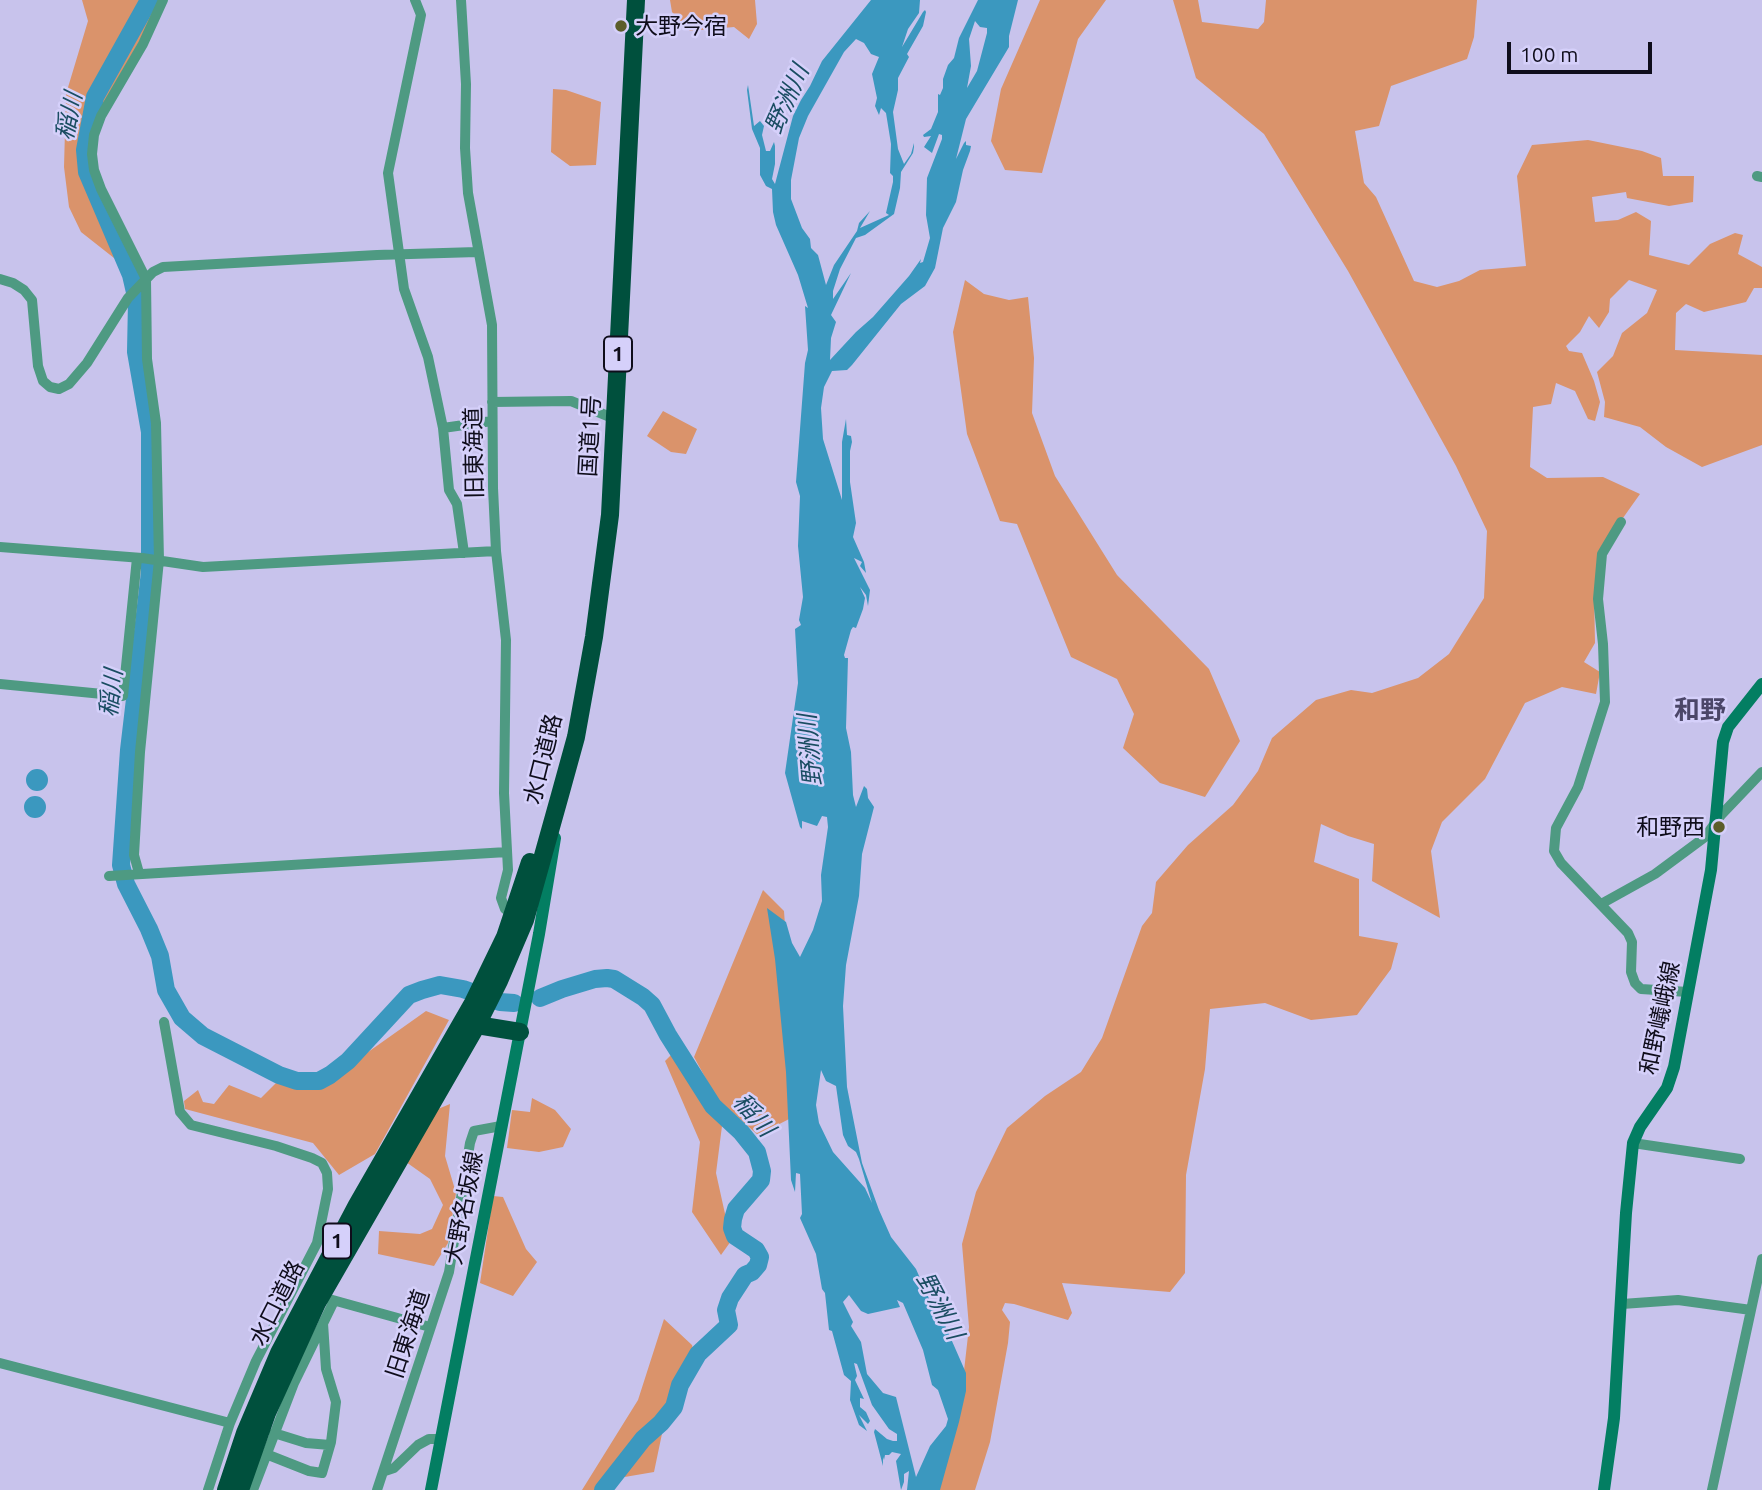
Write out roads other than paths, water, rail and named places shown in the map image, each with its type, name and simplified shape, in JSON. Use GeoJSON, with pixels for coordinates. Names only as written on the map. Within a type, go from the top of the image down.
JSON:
{"type":"FeatureCollection","features":[{"type":"Feature","properties":{"kind":"highway","name":"国道1号"},"geometry":{"type":"LineString","coordinates":[[581,705],[605,565],[610,514],[636,0]]}},
{"type":"Feature","properties":{"kind":"highway","name":"水口道路"},"geometry":{"type":"LineString","coordinates":[[226,1490],[253,1413],[298,1314],[356,1205],[489,985],[560,796],[576,737],[581,705]]}},
{"type":"Feature","properties":{"kind":"highway","name":"水口道路"},"geometry":{"type":"LineString","coordinates":[[523,897],[581,705]]}},
{"type":"Feature","properties":{"kind":"highway","name":"水口道路"},"geometry":{"type":"LineString","coordinates":[[240,1490],[267,1413],[317,1303],[477,1025],[479,1005]]}},
{"type":"Feature","properties":{"kind":"highway"},"geometry":{"type":"LineString","coordinates":[[477,1025],[520,1032]]}},
{"type":"Feature","properties":{"kind":"main road","name":"和野嶬峨線"},"geometry":{"type":"LineString","coordinates":[[1604,1490],[1614,1418],[1626,1213],[1633,1143],[1640,1127],[1667,1088],[1674,1066],[1711,870],[1719,770],[1728,727],[1762,684]]}},
{"type":"Feature","properties":{"kind":"main road","name":"大野名坂線"},"geometry":{"type":"LineString","coordinates":[[431,1490],[539,934],[560,796]]}},
{"type":"Feature","properties":{"kind":"main road"},"geometry":{"type":"LineString","coordinates":[[523,897],[539,934]]}},
{"type":"Feature","properties":{"kind":"street"},"geometry":{"type":"LineString","coordinates":[[136,873],[134,855],[139,778],[157,560],[156,424],[147,359],[143,282],[94,170],[92,154],[94,135],[101,116],[143,44],[163,0]]}},
{"type":"Feature","properties":{"kind":"street"},"geometry":{"type":"LineString","coordinates":[[415,0],[421,15],[419,29],[388,173],[404,289],[428,357],[443,428],[449,490],[457,504],[464,552]]}},
{"type":"Feature","properties":{"kind":"street","name":"旧東海道"},"geometry":{"type":"LineString","coordinates":[[461,0],[468,193],[492,325],[496,551],[506,640],[504,793],[508,870],[501,898],[523,897]]}},
{"type":"Feature","properties":{"kind":"street"},"geometry":{"type":"LineString","coordinates":[[0,279],[24,290],[32,300],[38,366],[43,381],[50,387],[59,389],[69,384],[87,363],[128,298],[153,272],[163,267],[477,252]]}},
{"type":"Feature","properties":{"kind":"street"},"geometry":{"type":"LineString","coordinates":[[492,402],[571,401],[615,419]]}},
{"type":"Feature","properties":{"kind":"street"},"geometry":{"type":"LineString","coordinates":[[443,428],[492,421]]}},
{"type":"Feature","properties":{"kind":"street"},"geometry":{"type":"LineString","coordinates":[[1621,522],[1602,554],[1598,599],[1605,702],[1578,787],[1553,838],[1561,863],[1628,933],[1632,942],[1631,972],[1635,983],[1641,989],[1688,992]]}},
{"type":"Feature","properties":{"kind":"street"},"geometry":{"type":"LineString","coordinates":[[0,547],[139,558],[203,567],[496,551]]}},
{"type":"Feature","properties":{"kind":"street"},"geometry":{"type":"LineString","coordinates":[[0,684],[123,696],[139,558]]}},
{"type":"Feature","properties":{"kind":"street"},"geometry":{"type":"LineString","coordinates":[[1601,904],[1655,874],[1705,836],[1762,772]]}},
{"type":"Feature","properties":{"kind":"street"},"geometry":{"type":"LineString","coordinates":[[112,875],[507,852]]}},
{"type":"Feature","properties":{"kind":"street"},"geometry":{"type":"LineString","coordinates":[[523,897],[539,934]]}},
{"type":"Feature","properties":{"kind":"street"},"geometry":{"type":"LineString","coordinates":[[164,1022],[180,1112],[191,1125],[312,1158],[322,1163],[327,1173],[328,1189],[317,1243],[297,1289],[256,1361],[230,1423],[208,1490]]}},
{"type":"Feature","properties":{"kind":"street","name":"旧東海道"},"geometry":{"type":"LineString","coordinates":[[377,1490],[449,1272],[474,1131],[502,1126]]}},
{"type":"Feature","properties":{"kind":"street"},"geometry":{"type":"LineString","coordinates":[[1633,1143],[1740,1159]]}},
{"type":"Feature","properties":{"kind":"street"},"geometry":{"type":"LineString","coordinates":[[1712,1490],[1762,1259]]}},
{"type":"Feature","properties":{"kind":"street"},"geometry":{"type":"LineString","coordinates":[[253,1490],[294,1383],[331,1300],[430,1327]]}},
{"type":"Feature","properties":{"kind":"street"},"geometry":{"type":"LineString","coordinates":[[1622,1304],[1678,1300],[1751,1310]]}},
{"type":"Feature","properties":{"kind":"street"},"geometry":{"type":"LineString","coordinates":[[266,1454],[309,1471],[322,1473],[330,1445],[336,1402],[326,1369],[323,1323]]}},
{"type":"Feature","properties":{"kind":"street"},"geometry":{"type":"LineString","coordinates":[[0,1363],[230,1423]]}},
{"type":"Feature","properties":{"kind":"street"},"geometry":{"type":"LineString","coordinates":[[274,1433],[306,1443],[330,1445]]}},
{"type":"Feature","properties":{"kind":"street"},"geometry":{"type":"LineString","coordinates":[[385,1471],[394,1468],[418,1445],[441,1439]]}},
{"type":"Feature","properties":{"kind":"water","name":"野洲川"},"geometry":{"type":"Polygon","coordinates":[[[871,0],[920,0],[919,13],[908,29],[902,47],[925,10],[923,26],[907,54],[909,57],[898,78],[893,112],[898,149],[904,164],[914,143],[913,153],[901,172],[894,214],[865,235],[856,238],[840,269],[833,299],[851,273],[831,315],[836,322],[831,338],[830,360],[873,317],[921,259],[920,263],[923,262],[930,238],[926,215],[927,178],[942,135],[939,134],[932,153],[924,147],[931,136],[923,135],[931,129],[938,112],[938,94],[940,95],[943,88],[948,65],[954,58],[959,38],[978,0],[1018,0],[1009,47],[966,119],[956,159],[966,141],[966,145],[971,146],[970,151],[956,202],[943,228],[935,268],[925,286],[901,304],[847,370],[832,371],[824,387],[821,408],[823,439],[842,500],[842,442],[846,419],[847,435],[851,436],[850,482],[856,523],[853,537],[866,573],[860,566],[862,562],[854,558],[870,590],[868,606],[866,595],[860,587],[865,598],[863,609],[856,628],[851,630],[844,655],[848,658],[846,728],[851,752],[853,795],[856,807],[864,786],[874,807],[862,854],[859,896],[846,965],[843,1006],[847,1087],[862,1163],[879,1210],[891,1237],[916,1269],[934,1310],[941,1316],[966,1373],[966,1391],[940,1490],[907,1490],[909,1471],[904,1474],[901,1490],[896,1461],[901,1454],[892,1452],[885,1455],[883,1466],[875,1429],[893,1441],[897,1441],[897,1434],[889,1429],[872,1405],[857,1364],[854,1363],[857,1376],[855,1380],[864,1399],[860,1398],[860,1407],[870,1421],[868,1424],[859,1415],[867,1431],[859,1425],[850,1400],[851,1381],[844,1375],[832,1331],[829,1330],[825,1293],[816,1254],[800,1218],[800,1174],[796,1173],[795,1192],[791,1180],[786,1072],[767,908],[786,922],[792,943],[800,957],[813,930],[822,901],[821,875],[828,827],[827,817],[822,816],[817,826],[802,821],[802,829],[800,827],[785,773],[798,683],[795,629],[801,625],[799,620],[803,597],[798,546],[800,496],[796,482],[808,350],[805,306],[808,308],[798,275],[776,225],[772,189],[766,186],[760,175],[760,148],[752,129],[747,90],[748,85],[754,126],[760,121],[764,126],[762,135],[766,151],[770,151],[774,142],[775,164],[772,179],[775,184],[793,116],[822,61],[871,0]],[[975,21],[969,39],[971,66],[967,88],[977,71],[987,28],[980,27],[975,21]],[[856,39],[844,52],[808,116],[799,138],[791,180],[791,199],[802,228],[810,239],[811,248],[818,255],[826,285],[834,265],[857,231],[859,223],[870,211],[860,228],[889,215],[886,213],[893,182],[886,113],[881,108],[879,115],[875,106],[877,98],[872,74],[879,57],[871,54],[864,43],[856,39]],[[821,1070],[816,1105],[819,1123],[833,1152],[865,1188],[872,1203],[859,1159],[843,1135],[836,1086],[826,1081],[821,1070]],[[849,1295],[843,1302],[853,1322],[851,1326],[861,1342],[867,1374],[883,1393],[896,1397],[916,1477],[930,1446],[946,1426],[948,1419],[938,1390],[932,1385],[923,1350],[903,1303],[897,1300],[900,1307],[868,1314],[861,1311],[849,1295]]]}},
{"type":"Feature","properties":{"kind":"water"},"geometry":{"type":"Polygon","coordinates":[[[37,769],[45,772],[48,780],[45,788],[37,791],[29,788],[26,780],[29,772],[37,769]]]}},
{"type":"Feature","properties":{"kind":"water"},"geometry":{"type":"Polygon","coordinates":[[[35,796],[43,799],[46,807],[43,815],[35,818],[27,815],[24,807],[27,799],[35,796]]]}},
{"type":"Feature","properties":{"kind":"waterway","name":"稲川"},"geometry":{"type":"LineString","coordinates":[[149,0],[95,97],[85,150],[87,172],[131,275],[137,301],[136,352],[150,432],[150,572],[129,750],[121,865],[126,884],[160,956],[166,990],[182,1018],[203,1036],[279,1075],[297,1081],[319,1081],[330,1075],[348,1061],[409,995],[422,990],[440,985],[463,989],[500,1002],[514,1003]]}},
{"type":"Feature","properties":{"kind":"waterway","name":"稲川"},"geometry":{"type":"LineString","coordinates":[[540,998],[595,979],[607,978],[614,979],[643,997],[652,1005],[713,1106],[741,1132],[757,1152],[762,1171],[761,1180],[736,1209],[733,1219],[735,1236],[756,1250],[760,1257],[758,1265],[745,1275],[730,1298],[726,1310],[729,1325],[698,1354],[680,1385],[674,1407],[643,1439],[603,1490]]}},
{"type":"Feature","properties":{"kind":"place","name":"大野今宿"},"geometry":{"type":"Point","coordinates":[621,26]}},
{"type":"Feature","properties":{"kind":"place","name":"和野西"},"geometry":{"type":"Point","coordinates":[1719,827]}},
{"type":"Feature","properties":{"kind":"district","name":"和野"},"geometry":{"type":"Point","coordinates":[1700,710]}}]}
